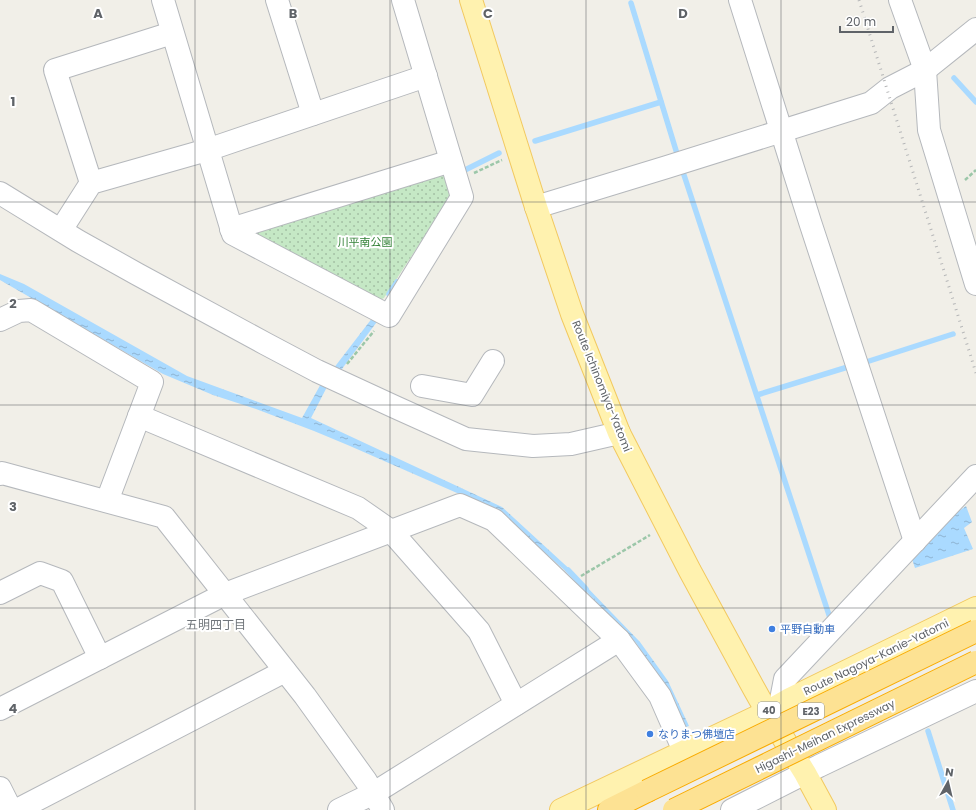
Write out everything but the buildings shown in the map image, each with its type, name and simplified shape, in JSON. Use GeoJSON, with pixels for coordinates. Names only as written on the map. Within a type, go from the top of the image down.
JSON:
{"type":"FeatureCollection","features":[{"type":"Feature","properties":{"kind":"highway","name":"E23"},"geometry":{"type":"LineString","coordinates":[[609,810],[976,631]]}},
{"type":"Feature","properties":{"kind":"highway","name":"Higashi-Meihan Expressway"},"geometry":{"type":"LineString","coordinates":[[674,810],[976,662]]}},
{"type":"Feature","properties":{"kind":"main road","name":"Route Ichinomiya-Yatomi"},"geometry":{"type":"LineString","coordinates":[[471,0],[536,206],[572,314],[618,433],[690,571],[773,708],[825,810]]}},
{"type":"Feature","properties":{"kind":"main road","name":"Route Nagoya-Kanie-Yatomi"},"geometry":{"type":"LineString","coordinates":[[561,810],[976,608]]}},
{"type":"Feature","properties":{"kind":"street"},"geometry":{"type":"LineString","coordinates":[[162,0],[233,234],[389,316],[462,197],[403,0]]}},
{"type":"Feature","properties":{"kind":"street"},"geometry":{"type":"LineString","coordinates":[[277,0],[312,114]]}},
{"type":"Feature","properties":{"kind":"street"},"geometry":{"type":"LineString","coordinates":[[740,0],[915,541]]}},
{"type":"Feature","properties":{"kind":"street"},"geometry":{"type":"LineString","coordinates":[[900,0],[925,70],[929,130],[976,284]]}},
{"type":"Feature","properties":{"kind":"street"},"geometry":{"type":"LineString","coordinates":[[536,206],[871,103],[890,88],[925,70],[976,29]]}},
{"type":"Feature","properties":{"kind":"street"},"geometry":{"type":"LineString","coordinates":[[91,183],[55,70],[172,33]]}},
{"type":"Feature","properties":{"kind":"street"},"geometry":{"type":"LineString","coordinates":[[61,230],[91,183],[207,150],[426,76]]}},
{"type":"Feature","properties":{"kind":"street"},"geometry":{"type":"LineString","coordinates":[[231,229],[451,161]]}},
{"type":"Feature","properties":{"kind":"street"},"geometry":{"type":"LineString","coordinates":[[0,193],[136,274],[266,344],[336,380],[466,438],[533,446],[571,444],[618,433]]}},
{"type":"Feature","properties":{"kind":"street"},"geometry":{"type":"LineString","coordinates":[[0,320],[19,311],[31,310],[152,382],[107,501]]}},
{"type":"Feature","properties":{"kind":"street"},"geometry":{"type":"LineString","coordinates":[[415,416],[427,387],[472,395],[493,361]]}},
{"type":"Feature","properties":{"kind":"street"},"geometry":{"type":"LineString","coordinates":[[139,416],[358,508],[391,531],[479,631],[516,704]]}},
{"type":"Feature","properties":{"kind":"street"},"geometry":{"type":"LineString","coordinates":[[0,474],[2,473],[164,517],[305,696],[366,781],[378,802]]}},
{"type":"Feature","properties":{"kind":"street"},"geometry":{"type":"LineString","coordinates":[[773,708],[785,679],[976,476]]}},
{"type":"Feature","properties":{"kind":"street"},"geometry":{"type":"LineString","coordinates":[[0,709],[225,594],[460,505],[494,520],[619,640],[660,696],[684,751]]}},
{"type":"Feature","properties":{"kind":"street"},"geometry":{"type":"LineString","coordinates":[[0,593],[40,573],[62,581],[100,658]]}},
{"type":"Feature","properties":{"kind":"street"},"geometry":{"type":"LineString","coordinates":[[339,810],[378,802],[516,704],[619,640]]}},
{"type":"Feature","properties":{"kind":"street"},"geometry":{"type":"LineString","coordinates":[[17,810],[286,671]]}},
{"type":"Feature","properties":{"kind":"street"},"geometry":{"type":"LineString","coordinates":[[732,810],[805,773],[976,691]]}},
{"type":"Feature","properties":{"kind":"street"},"geometry":{"type":"LineString","coordinates":[[0,788],[12,810]]}},
{"type":"Feature","properties":{"kind":"path"},"geometry":{"type":"LineString","coordinates":[[457,181],[519,152]]}},
{"type":"Feature","properties":{"kind":"path"},"geometry":{"type":"LineString","coordinates":[[336,380],[387,314]]}},
{"type":"Feature","properties":{"kind":"path"},"geometry":{"type":"LineString","coordinates":[[581,576],[666,526]]}},
{"type":"Feature","properties":{"kind":"green space","name":"川平南公園"},"geometry":{"type":"Polygon","coordinates":[[[446,173],[453,193],[384,298],[378,301],[255,236],[256,229],[446,173]]]}},
{"type":"Feature","properties":{"kind":"water"},"geometry":{"type":"Polygon","coordinates":[[[0,274],[24,284],[187,376],[302,418],[323,380],[329,383],[311,418],[502,507],[575,574],[571,576],[498,511],[314,431],[256,409],[213,395],[163,374],[0,280],[0,274]]]}},
{"type":"Feature","properties":{"kind":"water"},"geometry":{"type":"Polygon","coordinates":[[[373,317],[379,319],[336,377],[330,373],[373,317]]]}},
{"type":"Feature","properties":{"kind":"water"},"geometry":{"type":"Polygon","coordinates":[[[966,506],[972,522],[964,528],[973,549],[915,568],[912,559],[959,511],[966,506]]]}},
{"type":"Feature","properties":{"kind":"water"},"geometry":{"type":"Polygon","coordinates":[[[583,583],[640,642],[668,681],[689,726],[686,727],[664,684],[636,643],[580,585],[583,583]]]}},
{"type":"Feature","properties":{"kind":"waterway"},"geometry":{"type":"LineString","coordinates":[[631,3],[678,157]]}},
{"type":"Feature","properties":{"kind":"waterway"},"geometry":{"type":"LineString","coordinates":[[954,78],[976,102]]}},
{"type":"Feature","properties":{"kind":"waterway"},"geometry":{"type":"LineString","coordinates":[[535,141],[661,102]]}},
{"type":"Feature","properties":{"kind":"waterway"},"geometry":{"type":"LineString","coordinates":[[463,171],[499,153]]}},
{"type":"Feature","properties":{"kind":"waterway"},"geometry":{"type":"LineString","coordinates":[[682,169],[830,618]]}},
{"type":"Feature","properties":{"kind":"waterway"},"geometry":{"type":"LineString","coordinates":[[389,294],[397,282]]}},
{"type":"Feature","properties":{"kind":"waterway"},"geometry":{"type":"LineString","coordinates":[[863,363],[953,334]]}},
{"type":"Feature","properties":{"kind":"waterway"},"geometry":{"type":"LineString","coordinates":[[757,395],[851,366]]}},
{"type":"Feature","properties":{"kind":"waterway"},"geometry":{"type":"LineString","coordinates":[[568,570],[586,589]]}},
{"type":"Feature","properties":{"kind":"waterway"},"geometry":{"type":"LineString","coordinates":[[928,731],[953,810]]}},
{"type":"Feature","properties":{"kind":"railway"},"geometry":{"type":"LineString","coordinates":[[859,0],[976,373]]}},
{"type":"Feature","properties":{"kind":"place","name":"平野自動車"},"geometry":{"type":"Point","coordinates":[772,629]}},
{"type":"Feature","properties":{"kind":"place","name":"なりまつ佛壇店"},"geometry":{"type":"Point","coordinates":[650,734]}},
{"type":"Feature","properties":{"kind":"district","name":"五明四丁目"},"geometry":{"type":"Point","coordinates":[216,625]}}]}
